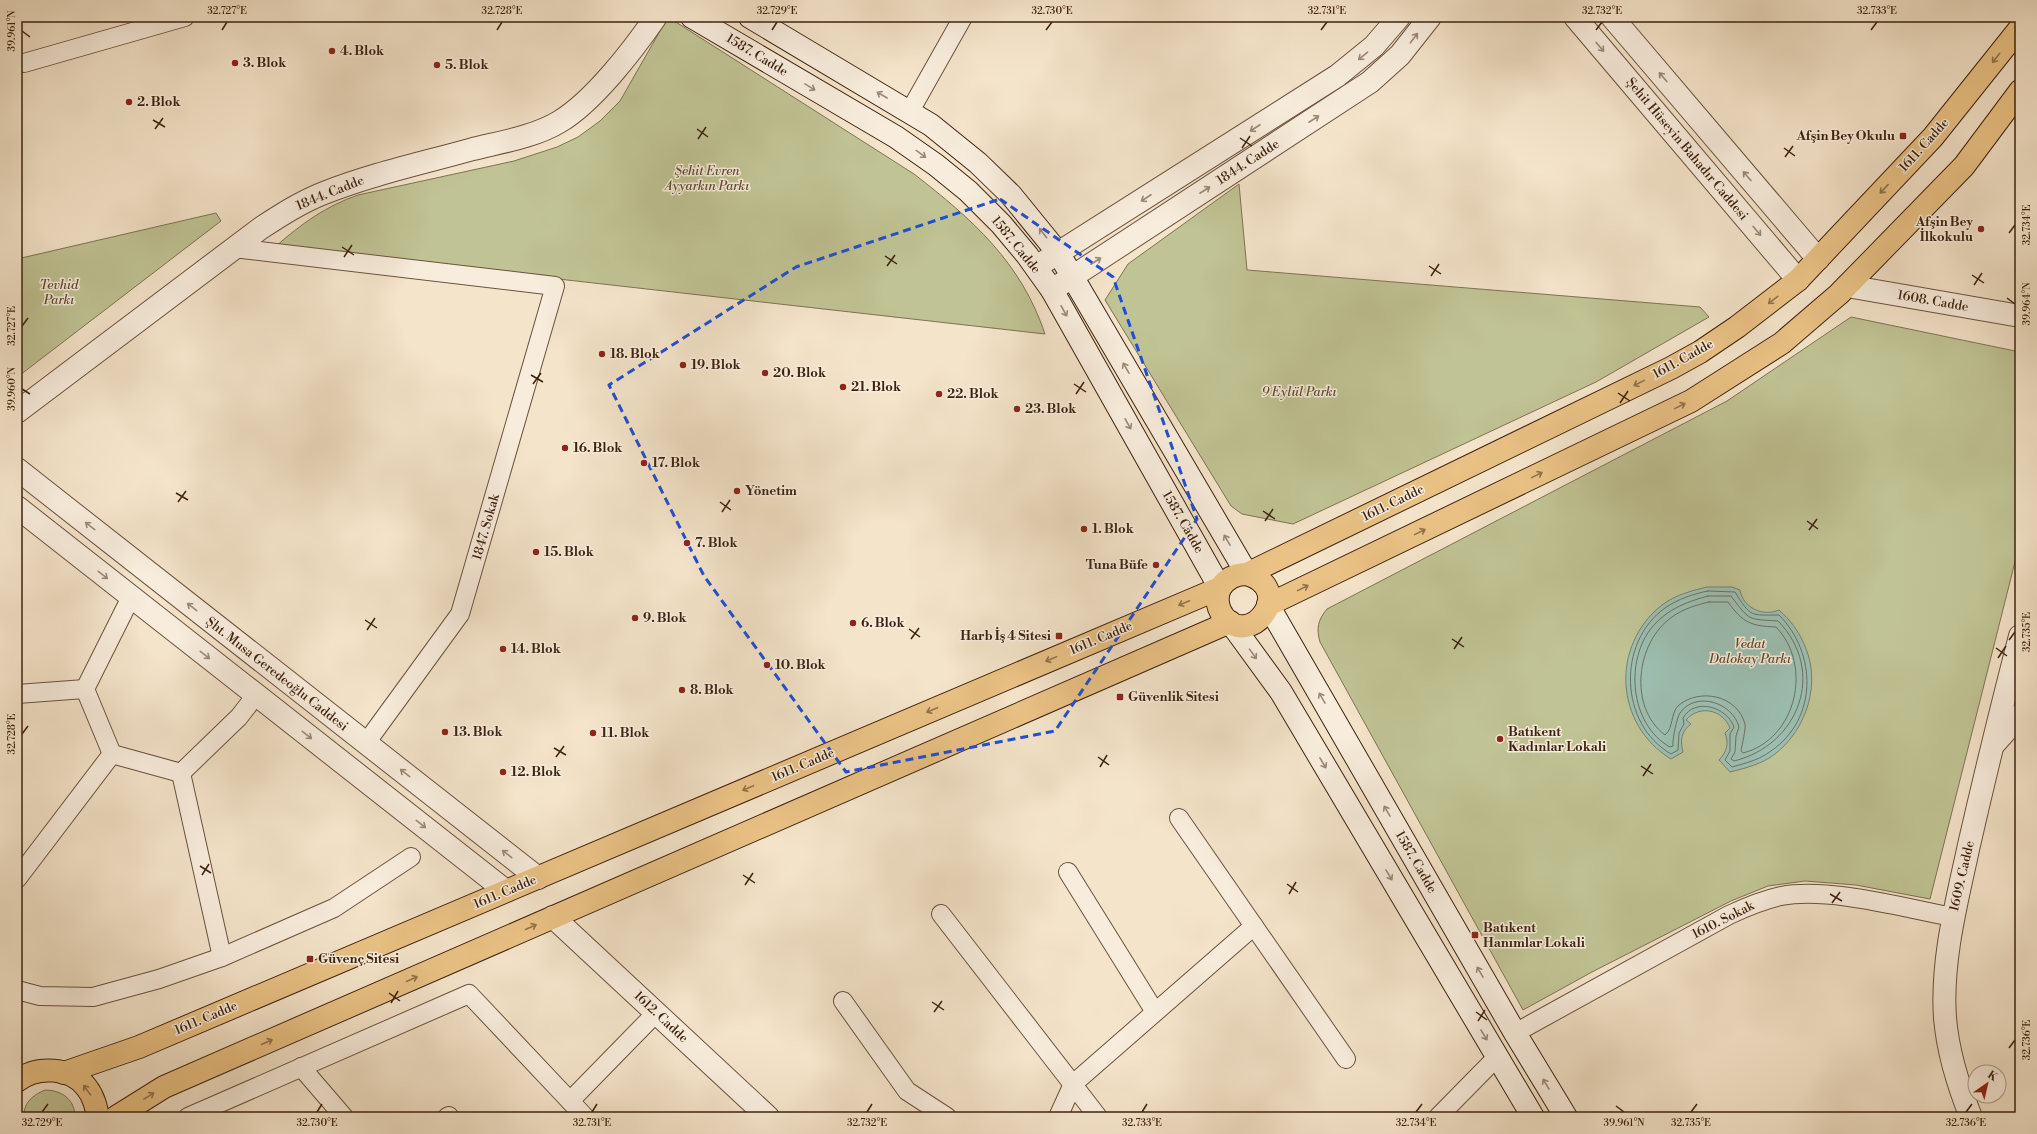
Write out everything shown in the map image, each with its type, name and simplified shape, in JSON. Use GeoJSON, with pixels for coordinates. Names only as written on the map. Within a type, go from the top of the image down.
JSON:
{"type":"FeatureCollection","features":[{"type":"Feature","properties":{"kind":"main road","name":"1611. Cadde"},"geometry":{"type":"LineString","coordinates":[[64,1073],[139,1047],[1220,588],[1231,576],[1247,574],[1700,352],[1737,327],[1798,280],[1933,137],[2020,28]]}},
{"type":"Feature","properties":{"kind":"main road"},"geometry":{"type":"LineString","coordinates":[[1268,605],[1691,401],[1782,342],[1847,286],[1964,166],[2020,92]]}},
{"type":"Feature","properties":{"kind":"main road"},"geometry":{"type":"LineString","coordinates":[[1220,588],[1217,596],[1220,612],[1230,622],[1241,625],[1254,623],[1265,613],[1269,597],[1267,589],[1255,576],[1247,574]]}},
{"type":"Feature","properties":{"kind":"main road"},"geometry":{"type":"LineString","coordinates":[[116,1117],[164,1087],[1230,622]]}},
{"type":"Feature","properties":{"kind":"main road"},"geometry":{"type":"LineString","coordinates":[[22,1073],[49,1070],[64,1073],[78,1080],[87,1088],[96,1104],[98,1117]]}},
{"type":"Feature","properties":{"kind":"street"},"geometry":{"type":"LineString","coordinates":[[24,63],[185,17]]}},
{"type":"Feature","properties":{"kind":"street","name":"1844. Cadde"},"geometry":{"type":"LineString","coordinates":[[17,412],[234,248],[293,207],[323,193],[356,181],[529,134],[559,122],[576,110],[605,81],[632,50],[656,17]]}},
{"type":"Feature","properties":{"kind":"street","name":"1587. Cadde"},"geometry":{"type":"LineString","coordinates":[[692,17],[917,152],[953,178],[984,206],[1016,241],[1052,290],[1220,588]]}},
{"type":"Feature","properties":{"kind":"street"},"geometry":{"type":"LineString","coordinates":[[750,17],[910,111],[957,144],[996,179],[1025,211],[1059,254],[1073,276],[1247,574]]}},
{"type":"Feature","properties":{"kind":"street"},"geometry":{"type":"LineString","coordinates":[[910,111],[963,17]]}},
{"type":"Feature","properties":{"kind":"street","name":"1844. Cadde"},"geometry":{"type":"LineString","coordinates":[[1036,268],[1336,76],[1374,46],[1399,17]]}},
{"type":"Feature","properties":{"kind":"street","name":"1844. Cadde"},"geometry":{"type":"LineString","coordinates":[[1052,290],[1370,82],[1400,55],[1430,17]]}},
{"type":"Feature","properties":{"kind":"street","name":"Şehit Hüseyin Bahadır Caddesi"},"geometry":{"type":"LineString","coordinates":[[1575,17],[1798,280]]}},
{"type":"Feature","properties":{"kind":"street"},"geometry":{"type":"LineString","coordinates":[[1612,17],[1818,259]]}},
{"type":"Feature","properties":{"kind":"street","name":"1847. Sokak"},"geometry":{"type":"LineString","coordinates":[[234,248],[555,286],[460,614],[366,743]]}},
{"type":"Feature","properties":{"kind":"street","name":"1608. Cadde"},"geometry":{"type":"LineString","coordinates":[[1847,286],[2020,316]]}},
{"type":"Feature","properties":{"kind":"street","name":"Şht. Musa Geredeoğlu Caddesi"},"geometry":{"type":"LineString","coordinates":[[17,469],[538,878]]}},
{"type":"Feature","properties":{"kind":"street"},"geometry":{"type":"LineString","coordinates":[[17,508],[506,891]]}},
{"type":"Feature","properties":{"kind":"street"},"geometry":{"type":"LineString","coordinates":[[112,754],[85,688],[131,597]]}},
{"type":"Feature","properties":{"kind":"street","name":"1587. Cadde"},"geometry":{"type":"LineString","coordinates":[[1268,605],[1515,1032],[1566,1117]]}},
{"type":"Feature","properties":{"kind":"street"},"geometry":{"type":"LineString","coordinates":[[1230,622],[1281,692],[1532,1117]]}},
{"type":"Feature","properties":{"kind":"street","name":"1609. Cadde"},"geometry":{"type":"LineString","coordinates":[[1971,1117],[1952,1064],[1948,1045],[1945,1017],[1945,987],[1953,918],[1992,748],[2020,636]]}},
{"type":"Feature","properties":{"kind":"street"},"geometry":{"type":"LineString","coordinates":[[17,694],[85,688]]}},
{"type":"Feature","properties":{"kind":"street"},"geometry":{"type":"LineString","coordinates":[[181,773],[239,717],[256,695]]}},
{"type":"Feature","properties":{"kind":"street"},"geometry":{"type":"LineString","coordinates":[[1992,748],[2020,715]]}},
{"type":"Feature","properties":{"kind":"street"},"geometry":{"type":"LineString","coordinates":[[112,754],[181,773]]}},
{"type":"Feature","properties":{"kind":"street"},"geometry":{"type":"LineString","coordinates":[[17,879],[112,754]]}},
{"type":"Feature","properties":{"kind":"street"},"geometry":{"type":"LineString","coordinates":[[181,773],[222,957]]}},
{"type":"Feature","properties":{"kind":"street"},"geometry":{"type":"LineString","coordinates":[[1179,818],[1346,1059]]}},
{"type":"Feature","properties":{"kind":"street"},"geometry":{"type":"LineString","coordinates":[[17,990],[40,996],[94,997],[159,979],[222,957],[334,908],[411,857]]}},
{"type":"Feature","properties":{"kind":"street"},"geometry":{"type":"LineString","coordinates":[[1068,872],[1155,1012]]}},
{"type":"Feature","properties":{"kind":"street","name":"1610. Sokak"},"geometry":{"type":"LineString","coordinates":[[1515,1032],[1729,915],[1756,903],[1782,896],[1806,894],[1838,896],[1953,918]]}},
{"type":"Feature","properties":{"kind":"street"},"geometry":{"type":"LineString","coordinates":[[941,914],[1098,1117]]}},
{"type":"Feature","properties":{"kind":"street","name":"1612. Cadde"},"geometry":{"type":"LineString","coordinates":[[553,917],[768,1117]]}},
{"type":"Feature","properties":{"kind":"street"},"geometry":{"type":"LineString","coordinates":[[1058,1117],[1072,1084],[1254,926]]}},
{"type":"Feature","properties":{"kind":"street"},"geometry":{"type":"LineString","coordinates":[[188,1117],[469,994],[585,1117]]}},
{"type":"Feature","properties":{"kind":"street"},"geometry":{"type":"LineString","coordinates":[[843,1001],[906,1091],[947,1117]]}},
{"type":"Feature","properties":{"kind":"street"},"geometry":{"type":"LineString","coordinates":[[570,1101],[656,1013]]}},
{"type":"Feature","properties":{"kind":"street"},"geometry":{"type":"LineString","coordinates":[[1438,1117],[1497,1057]]}},
{"type":"Feature","properties":{"kind":"street"},"geometry":{"type":"LineString","coordinates":[[301,1067],[344,1117]]}},
{"type":"Feature","properties":{"kind":"highlighted area"},"geometry":{"type":"Polygon","coordinates":[[[1000,199],[1113,277],[1197,519],[1055,731],[846,772],[704,576],[609,385],[796,267],[1000,199]]]}},
{"type":"Feature","properties":{"kind":"green space","name":"Şehit Evren Ayyarkın Parkı"},"geometry":{"type":"Polygon","coordinates":[[[668,17],[914,174],[956,208],[975,225],[992,244],[1023,285],[1035,308],[1045,334],[275,247],[314,216],[346,199],[358,195],[514,161],[557,147],[578,137],[600,121],[620,101],[668,17]]]}},
{"type":"Feature","properties":{"kind":"green space","name":"9 Eylül Parkı"},"geometry":{"type":"Polygon","coordinates":[[[1239,184],[1247,270],[1700,307],[1709,317],[1596,382],[1293,524],[1242,514],[1231,506],[1105,300],[1128,264],[1239,184]]]}},
{"type":"Feature","properties":{"kind":"green space","name":"Tevhid Parkı"},"geometry":{"type":"Polygon","coordinates":[[[216,213],[221,221],[20,375],[17,352],[17,259],[216,213]]]}},
{"type":"Feature","properties":{"kind":"green space","name":"Vedat Dalokay Parkı"},"geometry":{"type":"Polygon","coordinates":[[[1851,317],[2020,352],[2020,542],[1930,899],[1856,885],[1805,881],[1768,886],[1731,901],[1592,972],[1523,1010],[1320,642],[1318,628],[1322,617],[1327,609],[1727,401],[1851,317]]]}},
{"type":"Feature","properties":{"kind":"green space"},"geometry":{"type":"Polygon","coordinates":[[[45,1090],[51,1090],[66,1097],[73,1105],[75,1117],[24,1117],[25,1108],[30,1100],[45,1090]]]}},
{"type":"Feature","properties":{"kind":"water"},"geometry":{"type":"Polygon","coordinates":[[[1707,587],[1732,587],[1740,590],[1745,602],[1755,609],[1767,612],[1779,610],[1787,618],[1802,639],[1809,659],[1812,674],[1808,704],[1803,718],[1796,732],[1786,744],[1775,754],[1759,763],[1730,772],[1719,760],[1724,754],[1726,747],[1727,740],[1725,733],[1730,728],[1722,717],[1711,711],[1698,712],[1692,715],[1686,720],[1691,724],[1682,736],[1683,752],[1671,759],[1652,744],[1639,726],[1630,706],[1626,685],[1627,663],[1634,642],[1645,622],[1662,605],[1672,599],[1707,587]]]}},
{"type":"Feature","properties":{"kind":"place","name":"4. Blok"},"geometry":{"type":"Point","coordinates":[332,51]}},
{"type":"Feature","properties":{"kind":"place","name":"3. Blok"},"geometry":{"type":"Point","coordinates":[235,63]}},
{"type":"Feature","properties":{"kind":"place","name":"5. Blok"},"geometry":{"type":"Point","coordinates":[437,65]}},
{"type":"Feature","properties":{"kind":"place","name":"2. Blok"},"geometry":{"type":"Point","coordinates":[129,102]}},
{"type":"Feature","properties":{"kind":"place","name":"Afşin Bey Okulu"},"geometry":{"type":"Point","coordinates":[1903,136]}},
{"type":"Feature","properties":{"kind":"place","name":"Afşin Bey İlkokulu"},"geometry":{"type":"Point","coordinates":[1981,229]}},
{"type":"Feature","properties":{"kind":"place","name":"18. Blok"},"geometry":{"type":"Point","coordinates":[602,354]}},
{"type":"Feature","properties":{"kind":"place","name":"19. Blok"},"geometry":{"type":"Point","coordinates":[683,365]}},
{"type":"Feature","properties":{"kind":"place","name":"20. Blok"},"geometry":{"type":"Point","coordinates":[765,373]}},
{"type":"Feature","properties":{"kind":"place","name":"21. Blok"},"geometry":{"type":"Point","coordinates":[843,387]}},
{"type":"Feature","properties":{"kind":"place","name":"22. Blok"},"geometry":{"type":"Point","coordinates":[939,394]}},
{"type":"Feature","properties":{"kind":"place","name":"23. Blok"},"geometry":{"type":"Point","coordinates":[1017,409]}},
{"type":"Feature","properties":{"kind":"place","name":"16. Blok"},"geometry":{"type":"Point","coordinates":[565,448]}},
{"type":"Feature","properties":{"kind":"place","name":"17. Blok"},"geometry":{"type":"Point","coordinates":[644,463]}},
{"type":"Feature","properties":{"kind":"place","name":"Yönetim"},"geometry":{"type":"Point","coordinates":[737,491]}},
{"type":"Feature","properties":{"kind":"place","name":"1. Blok"},"geometry":{"type":"Point","coordinates":[1084,529]}},
{"type":"Feature","properties":{"kind":"place","name":"7. Blok"},"geometry":{"type":"Point","coordinates":[687,543]}},
{"type":"Feature","properties":{"kind":"place","name":"15. Blok"},"geometry":{"type":"Point","coordinates":[536,552]}},
{"type":"Feature","properties":{"kind":"place","name":"Tuna Büfe"},"geometry":{"type":"Point","coordinates":[1156,565]}},
{"type":"Feature","properties":{"kind":"place","name":"9. Blok"},"geometry":{"type":"Point","coordinates":[635,618]}},
{"type":"Feature","properties":{"kind":"place","name":"6. Blok"},"geometry":{"type":"Point","coordinates":[853,623]}},
{"type":"Feature","properties":{"kind":"place","name":"Harb İş 4 Sitesi"},"geometry":{"type":"Point","coordinates":[1059,636]}},
{"type":"Feature","properties":{"kind":"place","name":"14. Blok"},"geometry":{"type":"Point","coordinates":[503,649]}},
{"type":"Feature","properties":{"kind":"place","name":"10. Blok"},"geometry":{"type":"Point","coordinates":[767,665]}},
{"type":"Feature","properties":{"kind":"place","name":"8. Blok"},"geometry":{"type":"Point","coordinates":[682,690]}},
{"type":"Feature","properties":{"kind":"place","name":"Güvenlik Sitesi"},"geometry":{"type":"Point","coordinates":[1120,697]}},
{"type":"Feature","properties":{"kind":"place","name":"13. Blok"},"geometry":{"type":"Point","coordinates":[445,732]}},
{"type":"Feature","properties":{"kind":"place","name":"11. Blok"},"geometry":{"type":"Point","coordinates":[593,733]}},
{"type":"Feature","properties":{"kind":"place","name":"Batıkent Kadınlar Lokali"},"geometry":{"type":"Point","coordinates":[1500,739]}},
{"type":"Feature","properties":{"kind":"place","name":"12. Blok"},"geometry":{"type":"Point","coordinates":[503,772]}},
{"type":"Feature","properties":{"kind":"place","name":"Batıkent Hanımlar Lokali"},"geometry":{"type":"Point","coordinates":[1475,935]}},
{"type":"Feature","properties":{"kind":"place","name":"Güvenç Sitesi"},"geometry":{"type":"Point","coordinates":[310,959]}}]}
